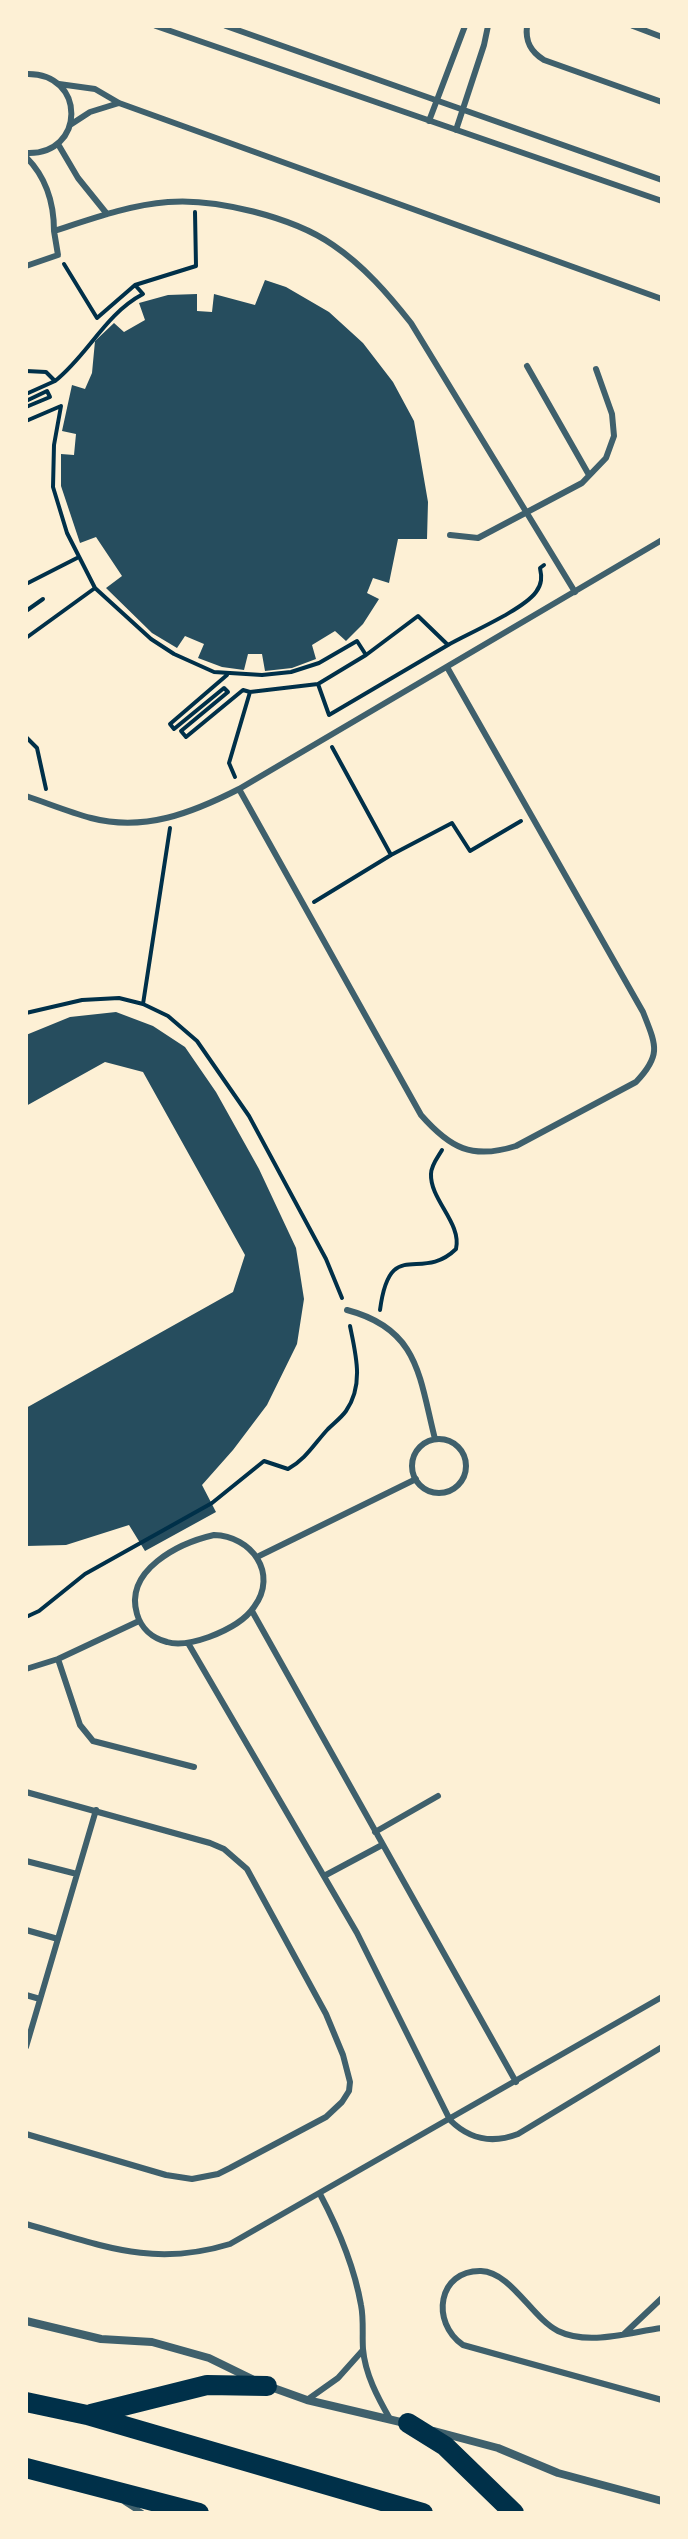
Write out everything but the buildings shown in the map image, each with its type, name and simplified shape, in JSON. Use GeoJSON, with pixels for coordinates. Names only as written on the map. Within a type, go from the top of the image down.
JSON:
{"type":"FeatureCollection","features":[{"type":"Feature","properties":{"kind":"main road"},"geometry":{"type":"LineString","coordinates":[[87,2415],[207,2385],[267,2386]]}},
{"type":"Feature","properties":{"kind":"main road"},"geometry":{"type":"LineString","coordinates":[[26,2402],[87,2415],[423,2513]]}},
{"type":"Feature","properties":{"kind":"main road"},"geometry":{"type":"LineString","coordinates":[[399,2421],[429,2435],[453,2453],[514,2513]]}},
{"type":"Feature","properties":{"kind":"main road"},"geometry":{"type":"LineString","coordinates":[[26,2468],[199,2513]]}},
{"type":"Feature","properties":{"kind":"street"},"geometry":{"type":"LineString","coordinates":[[26,2321],[101,2339],[152,2342],[209,2358],[267,2386],[307,2400],[498,2448],[558,2473],[662,2501]]}},
{"type":"Feature","properties":{"kind":"lane"},"geometry":{"type":"LineString","coordinates":[[156,26],[662,201]]}},
{"type":"Feature","properties":{"kind":"lane"},"geometry":{"type":"LineString","coordinates":[[226,26],[662,180]]}},
{"type":"Feature","properties":{"kind":"lane"},"geometry":{"type":"LineString","coordinates":[[429,121],[465,26]]}},
{"type":"Feature","properties":{"kind":"lane"},"geometry":{"type":"LineString","coordinates":[[456,130],[488,26]]}},
{"type":"Feature","properties":{"kind":"lane"},"geometry":{"type":"LineString","coordinates":[[527,26],[526,39],[530,48],[544,60],[662,102]]}},
{"type":"Feature","properties":{"kind":"lane"},"geometry":{"type":"LineString","coordinates":[[633,26],[662,37]]}},
{"type":"Feature","properties":{"kind":"lane"},"geometry":{"type":"LineString","coordinates":[[26,74],[49,77],[59,84],[71,105],[70,125]]}},
{"type":"Feature","properties":{"kind":"lane"},"geometry":{"type":"LineString","coordinates":[[59,84],[95,89],[119,103],[662,299]]}},
{"type":"Feature","properties":{"kind":"lane"},"geometry":{"type":"LineString","coordinates":[[26,266],[58,255],[54,215],[45,185],[26,155],[58,144],[70,125],[90,112],[119,103]]}},
{"type":"Feature","properties":{"kind":"lane"},"geometry":{"type":"LineString","coordinates":[[58,144],[78,178],[107,214]]}},
{"type":"Feature","properties":{"kind":"lane"},"geometry":{"type":"LineString","coordinates":[[54,231],[107,214],[167,202],[195,202],[240,207],[287,223],[331,243],[378,283],[411,323],[575,592]]}},
{"type":"Feature","properties":{"kind":"lane"},"geometry":{"type":"LineString","coordinates":[[527,366],[589,475]]}},
{"type":"Feature","properties":{"kind":"lane"},"geometry":{"type":"LineString","coordinates":[[450,535],[478,538],[582,483],[606,458],[614,436],[612,414],[596,369]]}},
{"type":"Feature","properties":{"kind":"lane"},"geometry":{"type":"LineString","coordinates":[[26,796],[92,818],[132,823],[172,818],[198,810],[327,738],[662,540]]}},
{"type":"Feature","properties":{"kind":"lane"},"geometry":{"type":"LineString","coordinates":[[239,789],[421,1115],[448,1142],[482,1153],[498,1152],[516,1146],[636,1082],[650,1067],[656,1053],[643,1012],[447,667]]}},
{"type":"Feature","properties":{"kind":"lane"},"geometry":{"type":"LineString","coordinates":[[347,1310],[379,1321],[399,1337],[412,1357],[435,1439]]}},
{"type":"Feature","properties":{"kind":"lane"},"geometry":{"type":"LineString","coordinates":[[447,1439],[457,1445],[464,1455],[467,1466],[464,1478],[446,1492],[424,1488],[416,1479],[413,1459],[417,1449],[425,1442],[447,1439]]}},
{"type":"Feature","properties":{"kind":"lane"},"geometry":{"type":"LineString","coordinates":[[257,1557],[416,1479]]}},
{"type":"Feature","properties":{"kind":"lane"},"geometry":{"type":"LineString","coordinates":[[226,1535],[239,1539],[257,1557],[263,1570],[264,1585],[252,1611],[222,1632],[188,1643],[173,1644],[159,1640],[139,1621],[135,1592],[141,1579],[174,1550],[201,1538],[226,1535]]}},
{"type":"Feature","properties":{"kind":"lane"},"geometry":{"type":"LineString","coordinates":[[252,1611],[516,2082]]}},
{"type":"Feature","properties":{"kind":"lane"},"geometry":{"type":"LineString","coordinates":[[26,1669],[58,1659],[139,1621]]}},
{"type":"Feature","properties":{"kind":"lane"},"geometry":{"type":"LineString","coordinates":[[188,1643],[324,1876],[387,1991],[450,2120],[459,2129],[482,2140],[507,2139],[662,2047]]}},
{"type":"Feature","properties":{"kind":"lane"},"geometry":{"type":"LineString","coordinates":[[58,1659],[80,1725],[93,1741],[194,1767]]}},
{"type":"Feature","properties":{"kind":"lane"},"geometry":{"type":"LineString","coordinates":[[26,1792],[210,1843],[236,1858],[247,1869],[326,2014],[348,2069],[349,2091],[326,2117],[230,2168],[205,2177],[179,2178],[26,2134]]}},
{"type":"Feature","properties":{"kind":"lane"},"geometry":{"type":"LineString","coordinates":[[375,1832],[438,1796]]}},
{"type":"Feature","properties":{"kind":"lane"},"geometry":{"type":"LineString","coordinates":[[26,2047],[96,1810]]}},
{"type":"Feature","properties":{"kind":"lane"},"geometry":{"type":"LineString","coordinates":[[324,1876],[382,1845]]}},
{"type":"Feature","properties":{"kind":"lane"},"geometry":{"type":"LineString","coordinates":[[26,1861],[77,1874]]}},
{"type":"Feature","properties":{"kind":"lane"},"geometry":{"type":"LineString","coordinates":[[26,1930],[58,1939]]}},
{"type":"Feature","properties":{"kind":"lane"},"geometry":{"type":"LineString","coordinates":[[26,1995],[40,1999]]}},
{"type":"Feature","properties":{"kind":"lane"},"geometry":{"type":"LineString","coordinates":[[26,2224],[125,2252],[147,2255],[189,2254],[240,2239],[662,1997]]}},
{"type":"Feature","properties":{"kind":"lane"},"geometry":{"type":"LineString","coordinates":[[320,2194],[344,2244],[355,2276],[362,2310],[363,2350],[370,2379],[399,2421]]}},
{"type":"Feature","properties":{"kind":"lane"},"geometry":{"type":"LineString","coordinates":[[662,2328],[587,2338],[558,2331],[536,2314],[516,2291],[490,2273],[480,2271],[461,2276],[446,2290],[442,2300],[447,2331],[463,2345],[662,2400]]}},
{"type":"Feature","properties":{"kind":"lane"},"geometry":{"type":"LineString","coordinates":[[624,2334],[662,2298]]}},
{"type":"Feature","properties":{"kind":"lane"},"geometry":{"type":"LineString","coordinates":[[307,2400],[338,2378],[363,2350]]}},
{"type":"Feature","properties":{"kind":"lane"},"geometry":{"type":"LineString","coordinates":[[110,2489],[142,2513]]}},
{"type":"Feature","properties":{"kind":"path"},"geometry":{"type":"LineString","coordinates":[[58,255],[97,318],[135,285],[196,266],[195,202]]}},
{"type":"Feature","properties":{"kind":"path"},"geometry":{"type":"LineString","coordinates":[[26,394],[55,381],[69,370],[127,303],[143,294],[135,285]]}},
{"type":"Feature","properties":{"kind":"path"},"geometry":{"type":"LineString","coordinates":[[26,371],[46,372],[55,381]]}},
{"type":"Feature","properties":{"kind":"path"},"geometry":{"type":"LineString","coordinates":[[26,401],[47,391],[50,397],[26,407]]}},
{"type":"Feature","properties":{"kind":"path"},"geometry":{"type":"LineString","coordinates":[[26,421],[61,406],[54,445],[53,487],[78,558],[95,588],[151,639],[174,654],[227,675],[291,672],[319,663],[357,641],[366,655]]}},
{"type":"Feature","properties":{"kind":"path"},"geometry":{"type":"LineString","coordinates":[[26,584],[78,558]]}},
{"type":"Feature","properties":{"kind":"path"},"geometry":{"type":"LineString","coordinates":[[318,684],[329,715],[524,604],[536,593],[542,579],[540,568],[554,558]]}},
{"type":"Feature","properties":{"kind":"path"},"geometry":{"type":"LineString","coordinates":[[26,638],[95,588]]}},
{"type":"Feature","properties":{"kind":"path"},"geometry":{"type":"LineString","coordinates":[[26,611],[43,599]]}},
{"type":"Feature","properties":{"kind":"path"},"geometry":{"type":"LineString","coordinates":[[227,675],[170,724],[174,729],[224,688],[228,692],[181,731],[186,737],[243,690],[250,692],[318,684],[366,655],[418,616],[448,645]]}},
{"type":"Feature","properties":{"kind":"path"},"geometry":{"type":"LineString","coordinates":[[239,789],[229,763],[250,692]]}},
{"type":"Feature","properties":{"kind":"path"},"geometry":{"type":"LineString","coordinates":[[26,737],[37,748],[49,804]]}},
{"type":"Feature","properties":{"kind":"path"},"geometry":{"type":"LineString","coordinates":[[327,738],[391,855]]}},
{"type":"Feature","properties":{"kind":"path"},"geometry":{"type":"LineString","coordinates":[[305,908],[391,855],[452,823],[470,851],[531,815]]}},
{"type":"Feature","properties":{"kind":"path"},"geometry":{"type":"LineString","coordinates":[[143,1004],[172,818]]}},
{"type":"Feature","properties":{"kind":"path"},"geometry":{"type":"LineString","coordinates":[[26,1013],[82,1000],[119,998],[143,1004],[168,1016],[197,1041],[249,1116],[326,1259],[347,1310],[359,1381],[344,1414],[302,1461],[288,1469],[264,1461],[212,1503],[85,1574],[39,1611],[26,1617]]}},
{"type":"Feature","properties":{"kind":"path"},"geometry":{"type":"LineString","coordinates":[[379,1321],[383,1286],[391,1273],[404,1265],[437,1261],[456,1249],[458,1243],[431,1172],[448,1142]]}}]}
